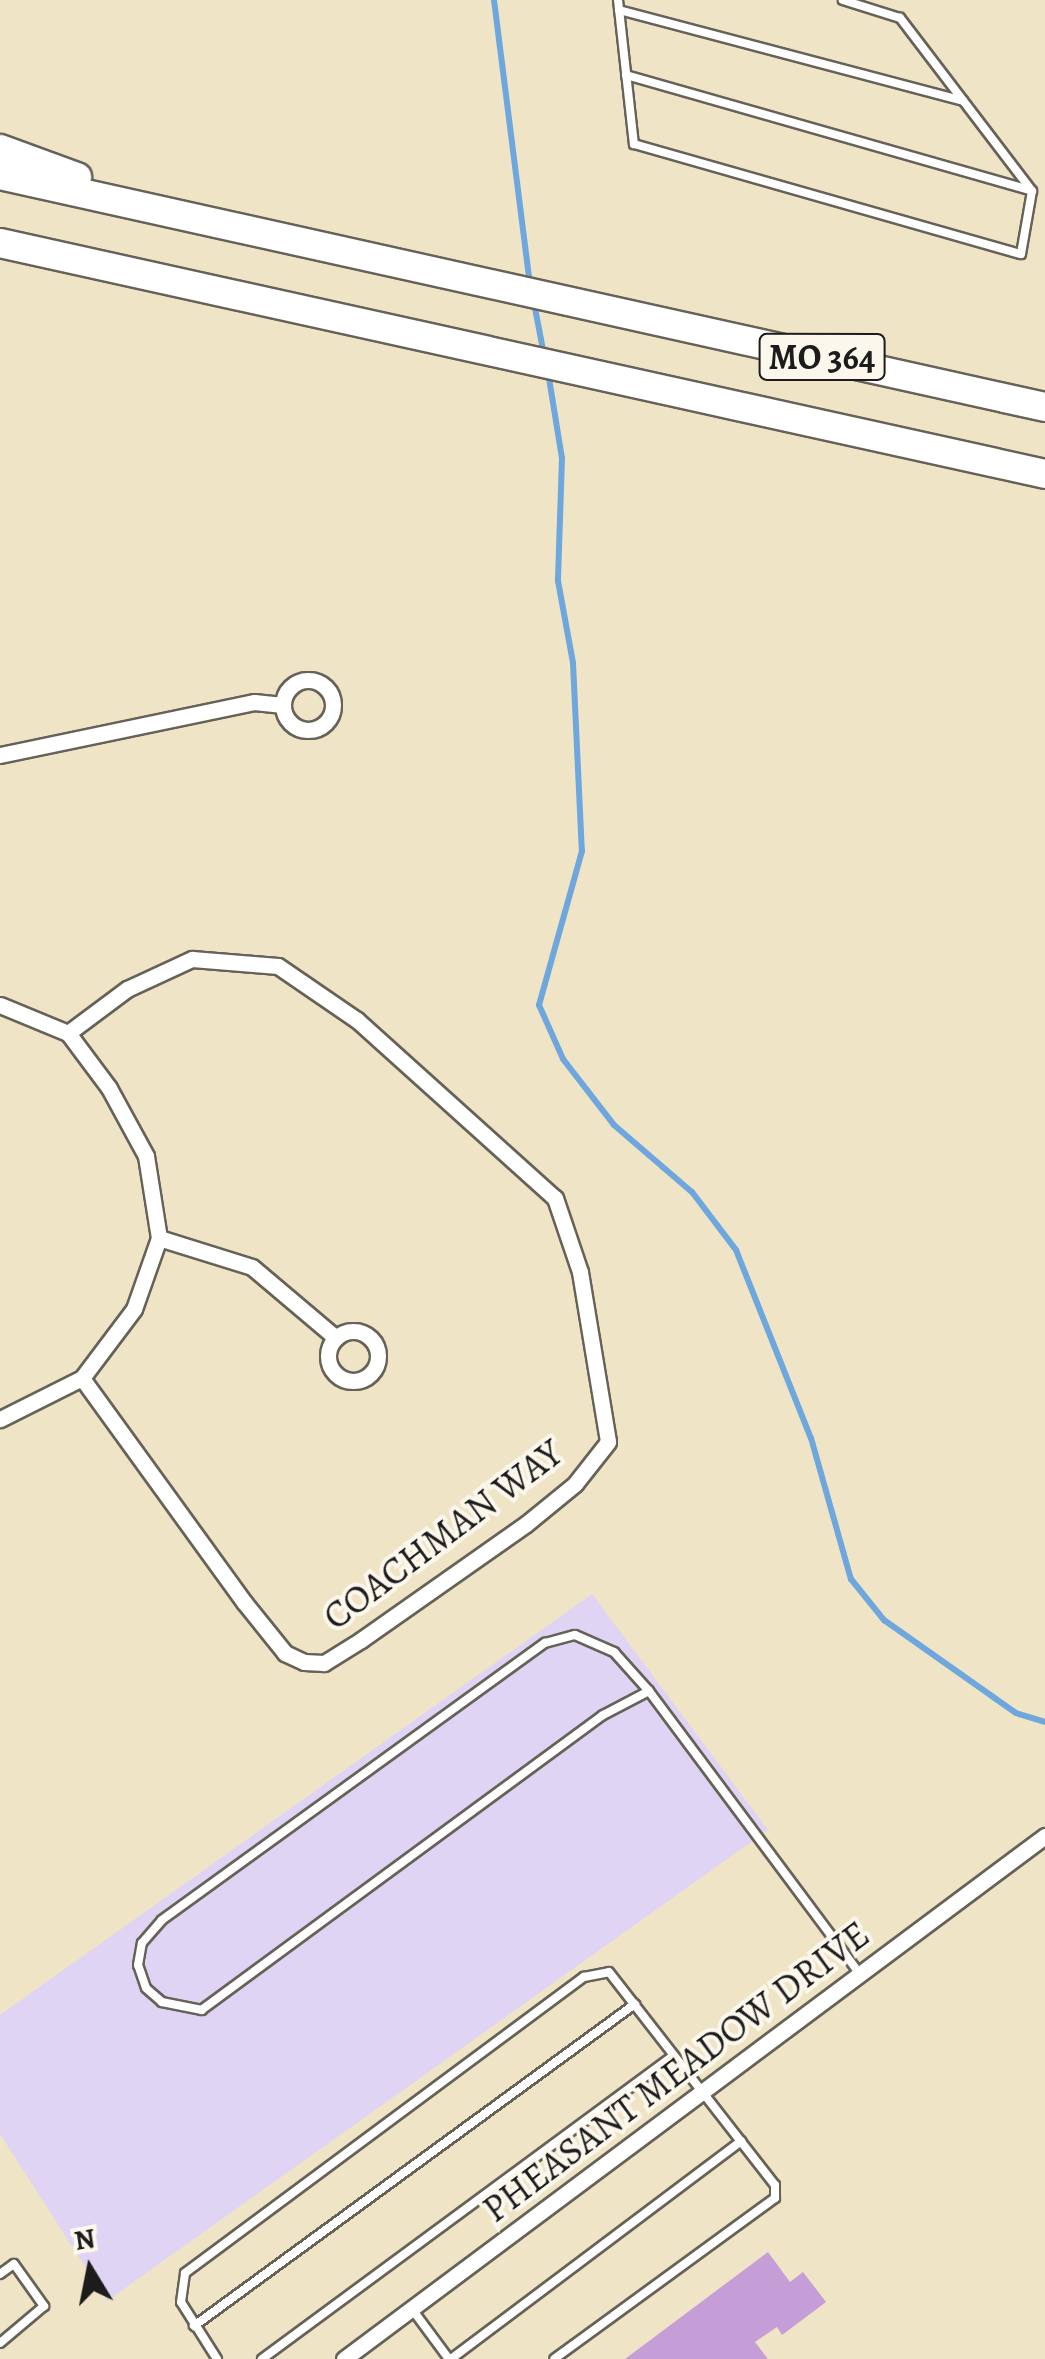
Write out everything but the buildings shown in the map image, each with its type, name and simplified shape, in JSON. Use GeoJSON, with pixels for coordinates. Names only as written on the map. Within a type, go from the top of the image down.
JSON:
{"type":"FeatureCollection","features":[{"type":"Feature","properties":{"kind":"highway"},"geometry":{"type":"LineString","coordinates":[[0,149],[162,210]]}},
{"type":"Feature","properties":{"kind":"highway","name":"MO 364"},"geometry":{"type":"LineString","coordinates":[[0,175],[1045,407]]}},
{"type":"Feature","properties":{"kind":"highway","name":"MO 364"},"geometry":{"type":"LineString","coordinates":[[0,243],[1045,474]]}},
{"type":"Feature","properties":{"kind":"street"},"geometry":{"type":"LineString","coordinates":[[0,755],[254,702],[282,705]]}},
{"type":"Feature","properties":{"kind":"street","name":"COACHMAN WAY"},"geometry":{"type":"LineString","coordinates":[[68,1033],[127,988],[192,959],[278,966],[357,1020],[555,1198],[580,1272],[608,1442],[575,1484],[526,1524],[324,1663],[304,1662],[284,1652],[244,1602],[82,1378]]}},
{"type":"Feature","properties":{"kind":"street"},"geometry":{"type":"LineString","coordinates":[[0,1005],[68,1033],[109,1088],[146,1156],[159,1238],[142,1296],[82,1378],[0,1419]]}},
{"type":"Feature","properties":{"kind":"street"},"geometry":{"type":"LineString","coordinates":[[159,1238],[252,1267],[336,1338]]}},
{"type":"Feature","properties":{"kind":"street","name":"PHEASANT MEADOW DRIVE"},"geometry":{"type":"LineString","coordinates":[[344,2359],[1045,1836]]}},
{"type":"Feature","properties":{"kind":"lane"},"geometry":{"type":"LineString","coordinates":[[843,0],[900,18],[1032,191],[1021,254],[634,144],[618,5],[964,102]]}},
{"type":"Feature","properties":{"kind":"lane"},"geometry":{"type":"LineString","coordinates":[[626,75],[1032,191]]}},
{"type":"Feature","properties":{"kind":"lane"},"geometry":{"type":"LineString","coordinates":[[648,1691],[602,1715],[202,2010],[162,2002],[146,1988],[138,1965],[142,1943],[162,1920],[545,1643],[576,1635],[614,1652],[648,1691],[861,1975]]}},
{"type":"Feature","properties":{"kind":"lane"},"geometry":{"type":"LineString","coordinates":[[218,2359],[181,2302],[185,2273],[584,1976],[608,1972],[775,2185],[775,2198],[554,2359]]}},
{"type":"Feature","properties":{"kind":"lane"},"geometry":{"type":"LineString","coordinates":[[194,2326],[635,2004]]}},
{"type":"Feature","properties":{"kind":"lane"},"geometry":{"type":"LineString","coordinates":[[262,2359],[673,2056]]}},
{"type":"Feature","properties":{"kind":"lane"},"geometry":{"type":"LineString","coordinates":[[412,2308],[450,2359],[740,2141]]}},
{"type":"Feature","properties":{"kind":"lane"},"geometry":{"type":"LineString","coordinates":[[0,2274],[14,2264],[44,2306],[0,2342]]}},
{"type":"Feature","properties":{"kind":"shaded area"},"geometry":{"type":"Polygon","coordinates":[[[592,1594],[768,1830],[107,2301],[0,2134],[0,2015],[592,1594]]]}},
{"type":"Feature","properties":{"kind":"waterway"},"geometry":{"type":"LineString","coordinates":[[494,0],[530,286]]}},
{"type":"Feature","properties":{"kind":"waterway"},"geometry":{"type":"LineString","coordinates":[[534,303],[544,355]]}},
{"type":"Feature","properties":{"kind":"waterway"},"geometry":{"type":"LineString","coordinates":[[548,372],[562,458],[558,581],[573,663],[582,851],[539,1005],[563,1059],[614,1125],[692,1192],[736,1250],[811,1438],[851,1579],[884,1620],[1016,1713],[1045,1722]]}}]}
